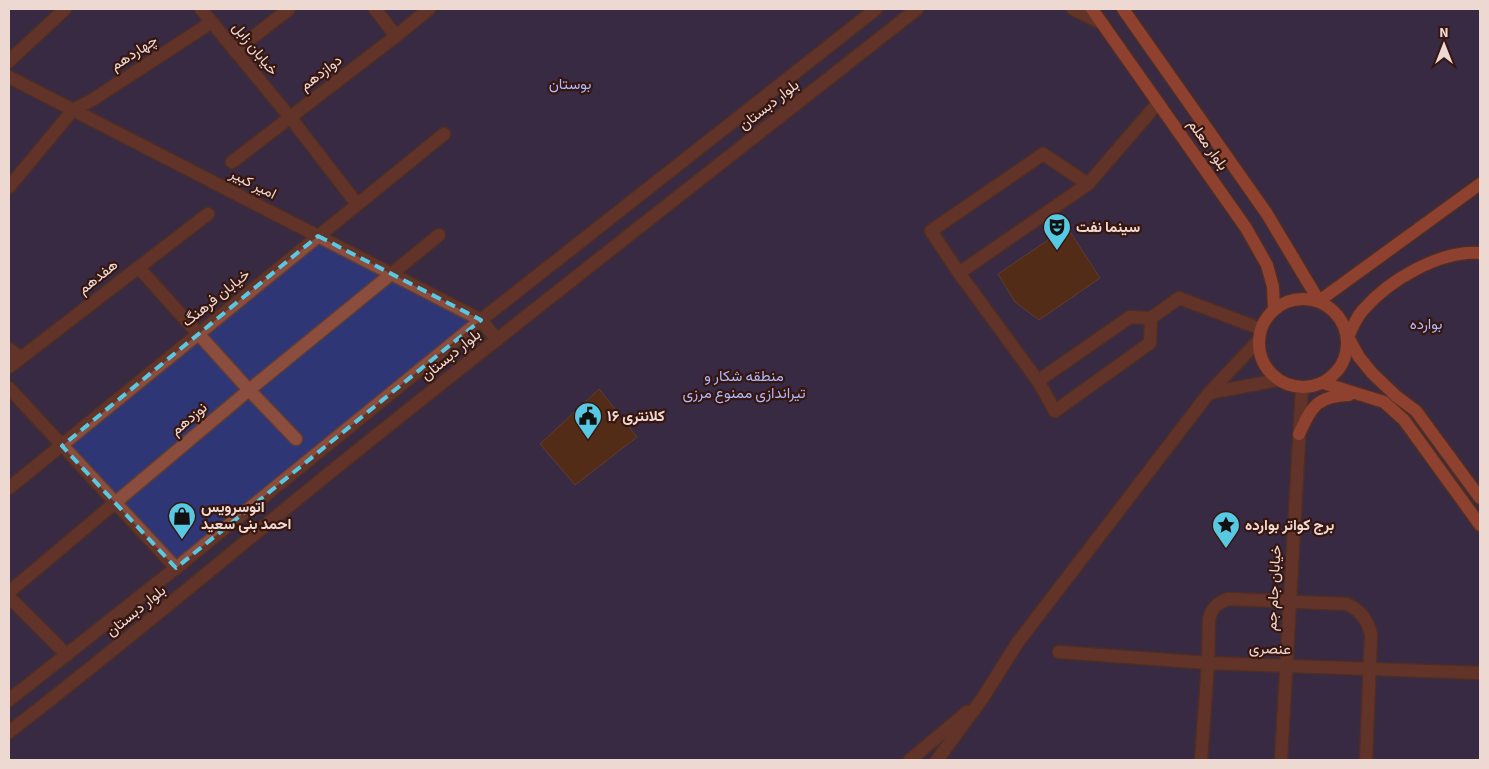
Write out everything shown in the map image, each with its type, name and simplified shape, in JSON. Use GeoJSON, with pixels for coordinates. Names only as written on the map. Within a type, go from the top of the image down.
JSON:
{"type":"FeatureCollection","features":[{"type":"Feature","properties":{"kind":"main road","name":"بلوار معلم"},"geometry":{"type":"LineString","coordinates":[[1092,9],[1246,228],[1267,265],[1273,287],[1274,310]]}},
{"type":"Feature","properties":{"kind":"main road","name":"بلوار معلم"},"geometry":{"type":"LineString","coordinates":[[1123,9],[1267,214],[1319,301]]}},
{"type":"Feature","properties":{"kind":"main road"},"geometry":{"type":"LineString","coordinates":[[1319,301],[1480,184]]}},
{"type":"Feature","properties":{"kind":"main road"},"geometry":{"type":"LineString","coordinates":[[1323,384],[1340,368],[1346,356],[1348,337],[1354,322],[1362,310],[1384,290],[1413,270],[1442,258],[1471,252],[1480,253]]}},
{"type":"Feature","properties":{"kind":"main road"},"geometry":{"type":"LineString","coordinates":[[1480,498],[1416,411],[1396,396],[1372,373],[1359,356],[1346,330],[1331,308],[1319,301],[1302,299],[1287,302],[1274,310],[1266,318],[1259,335],[1260,356],[1268,370],[1278,380],[1302,388],[1323,384],[1384,402],[1404,420],[1480,525]]}},
{"type":"Feature","properties":{"kind":"main road"},"geometry":{"type":"LineString","coordinates":[[1299,434],[1311,410],[1321,401],[1336,395],[1367,397]]}},
{"type":"Feature","properties":{"kind":"street"},"geometry":{"type":"LineString","coordinates":[[9,61],[65,9]]}},
{"type":"Feature","properties":{"kind":"street","name":"خیابان زابل"},"geometry":{"type":"LineString","coordinates":[[201,9],[290,117],[357,204]]}},
{"type":"Feature","properties":{"kind":"street"},"geometry":{"type":"LineString","coordinates":[[235,51],[289,9]]}},
{"type":"Feature","properties":{"kind":"street"},"geometry":{"type":"LineString","coordinates":[[375,9],[396,36]]}},
{"type":"Feature","properties":{"kind":"street","name":"دوازدهم"},"geometry":{"type":"LineString","coordinates":[[232,162],[429,9]]}},
{"type":"Feature","properties":{"kind":"street","name":"بلوار دبستان"},"geometry":{"type":"LineString","coordinates":[[9,700],[176,568],[481,320],[876,9]]}},
{"type":"Feature","properties":{"kind":"street","name":"بلوار دبستان"},"geometry":{"type":"LineString","coordinates":[[9,732],[87,671],[325,476],[917,9]]}},
{"type":"Feature","properties":{"kind":"street"},"geometry":{"type":"LineString","coordinates":[[1073,9],[1103,24]]}},
{"type":"Feature","properties":{"kind":"street","name":"چهاردهم"},"geometry":{"type":"LineString","coordinates":[[73,110],[92,100],[212,22]]}},
{"type":"Feature","properties":{"kind":"street","name":"امیر کبیر"},"geometry":{"type":"LineString","coordinates":[[9,76],[481,320]]}},
{"type":"Feature","properties":{"kind":"street"},"geometry":{"type":"LineString","coordinates":[[959,273],[1088,184],[1158,103]]}},
{"type":"Feature","properties":{"kind":"street"},"geometry":{"type":"LineString","coordinates":[[9,187],[73,110]]}},
{"type":"Feature","properties":{"kind":"street","name":"خیابان فرهنگ"},"geometry":{"type":"LineString","coordinates":[[9,488],[444,134]]}},
{"type":"Feature","properties":{"kind":"street"},"geometry":{"type":"LineString","coordinates":[[1088,184],[1043,154],[931,231],[959,273],[1038,381],[1055,411],[1150,343],[1151,318]]}},
{"type":"Feature","properties":{"kind":"street","name":"هفدهم"},"geometry":{"type":"LineString","coordinates":[[9,367],[208,214]]}},
{"type":"Feature","properties":{"kind":"street","name":"نوزدهم"},"geometry":{"type":"LineString","coordinates":[[9,592],[249,390],[439,235]]}},
{"type":"Feature","properties":{"kind":"street"},"geometry":{"type":"LineString","coordinates":[[138,267],[296,439]]}},
{"type":"Feature","properties":{"kind":"street"},"geometry":{"type":"LineString","coordinates":[[937,760],[982,699],[1018,642],[1209,393],[1259,335],[1179,298],[1151,318],[1130,317],[1038,381]]}},
{"type":"Feature","properties":{"kind":"street"},"geometry":{"type":"LineString","coordinates":[[481,320],[497,340]]}},
{"type":"Feature","properties":{"kind":"street"},"geometry":{"type":"LineString","coordinates":[[9,349],[21,358]]}},
{"type":"Feature","properties":{"kind":"street"},"geometry":{"type":"LineString","coordinates":[[1209,393],[1278,380]]}},
{"type":"Feature","properties":{"kind":"street"},"geometry":{"type":"LineString","coordinates":[[9,388],[176,568]]}},
{"type":"Feature","properties":{"kind":"street","name":"خیابان جام جم"},"geometry":{"type":"LineString","coordinates":[[1281,760],[1302,388]]}},
{"type":"Feature","properties":{"kind":"street"},"geometry":{"type":"LineString","coordinates":[[9,597],[67,655]]}},
{"type":"Feature","properties":{"kind":"street"},"geometry":{"type":"LineString","coordinates":[[1201,760],[1209,619],[1215,606],[1228,599],[1347,604],[1356,608],[1364,616],[1369,624],[1371,634],[1366,760]]}},
{"type":"Feature","properties":{"kind":"street","name":"عنصری"},"geometry":{"type":"LineString","coordinates":[[1059,652],[1208,663],[1480,673]]}},
{"type":"Feature","properties":{"kind":"street"},"geometry":{"type":"LineString","coordinates":[[910,760],[982,699]]}},
{"type":"Feature","properties":{"kind":"highlighted area"},"geometry":{"type":"Polygon","coordinates":[[[318,236],[481,320],[176,568],[62,446],[318,236]]]}},
{"type":"Feature","properties":{"kind":"green space","name":"منطقه شکار و تیراندازی ممنوع مرزی"},"geometry":{"type":"Polygon","coordinates":[[[9,9],[1480,9],[1480,760],[9,760],[9,9]]]}},
{"type":"Feature","properties":{"kind":"building","name":"سینما نفت"},"geometry":{"type":"Polygon","coordinates":[[[1067,227],[1100,278],[1039,320],[1015,302],[998,274],[1067,227]]]}},
{"type":"Feature","properties":{"kind":"building","name":"کلانتری ۱۶"},"geometry":{"type":"Polygon","coordinates":[[[599,389],[637,437],[575,485],[540,444],[599,389]]]}},
{"type":"Feature","properties":{"kind":"place","name":"سینما نفت"},"geometry":{"type":"Point","coordinates":[1057,251]}},
{"type":"Feature","properties":{"kind":"place","name":"کلانتری ۱۶"},"geometry":{"type":"Point","coordinates":[588,440]}},
{"type":"Feature","properties":{"kind":"place","name":"اتوسرویس احمد بنی سعید"},"geometry":{"type":"Point","coordinates":[182,540]}},
{"type":"Feature","properties":{"kind":"place","name":"برج کواتر بوارده"},"geometry":{"type":"Point","coordinates":[1226,549]}},
{"type":"Feature","properties":{"kind":"park label","name":"بوستان"},"geometry":{"type":"Point","coordinates":[570,84]}},
{"type":"Feature","properties":{"kind":"park label","name":"بوارده"},"geometry":{"type":"Point","coordinates":[1426,324]}}]}
